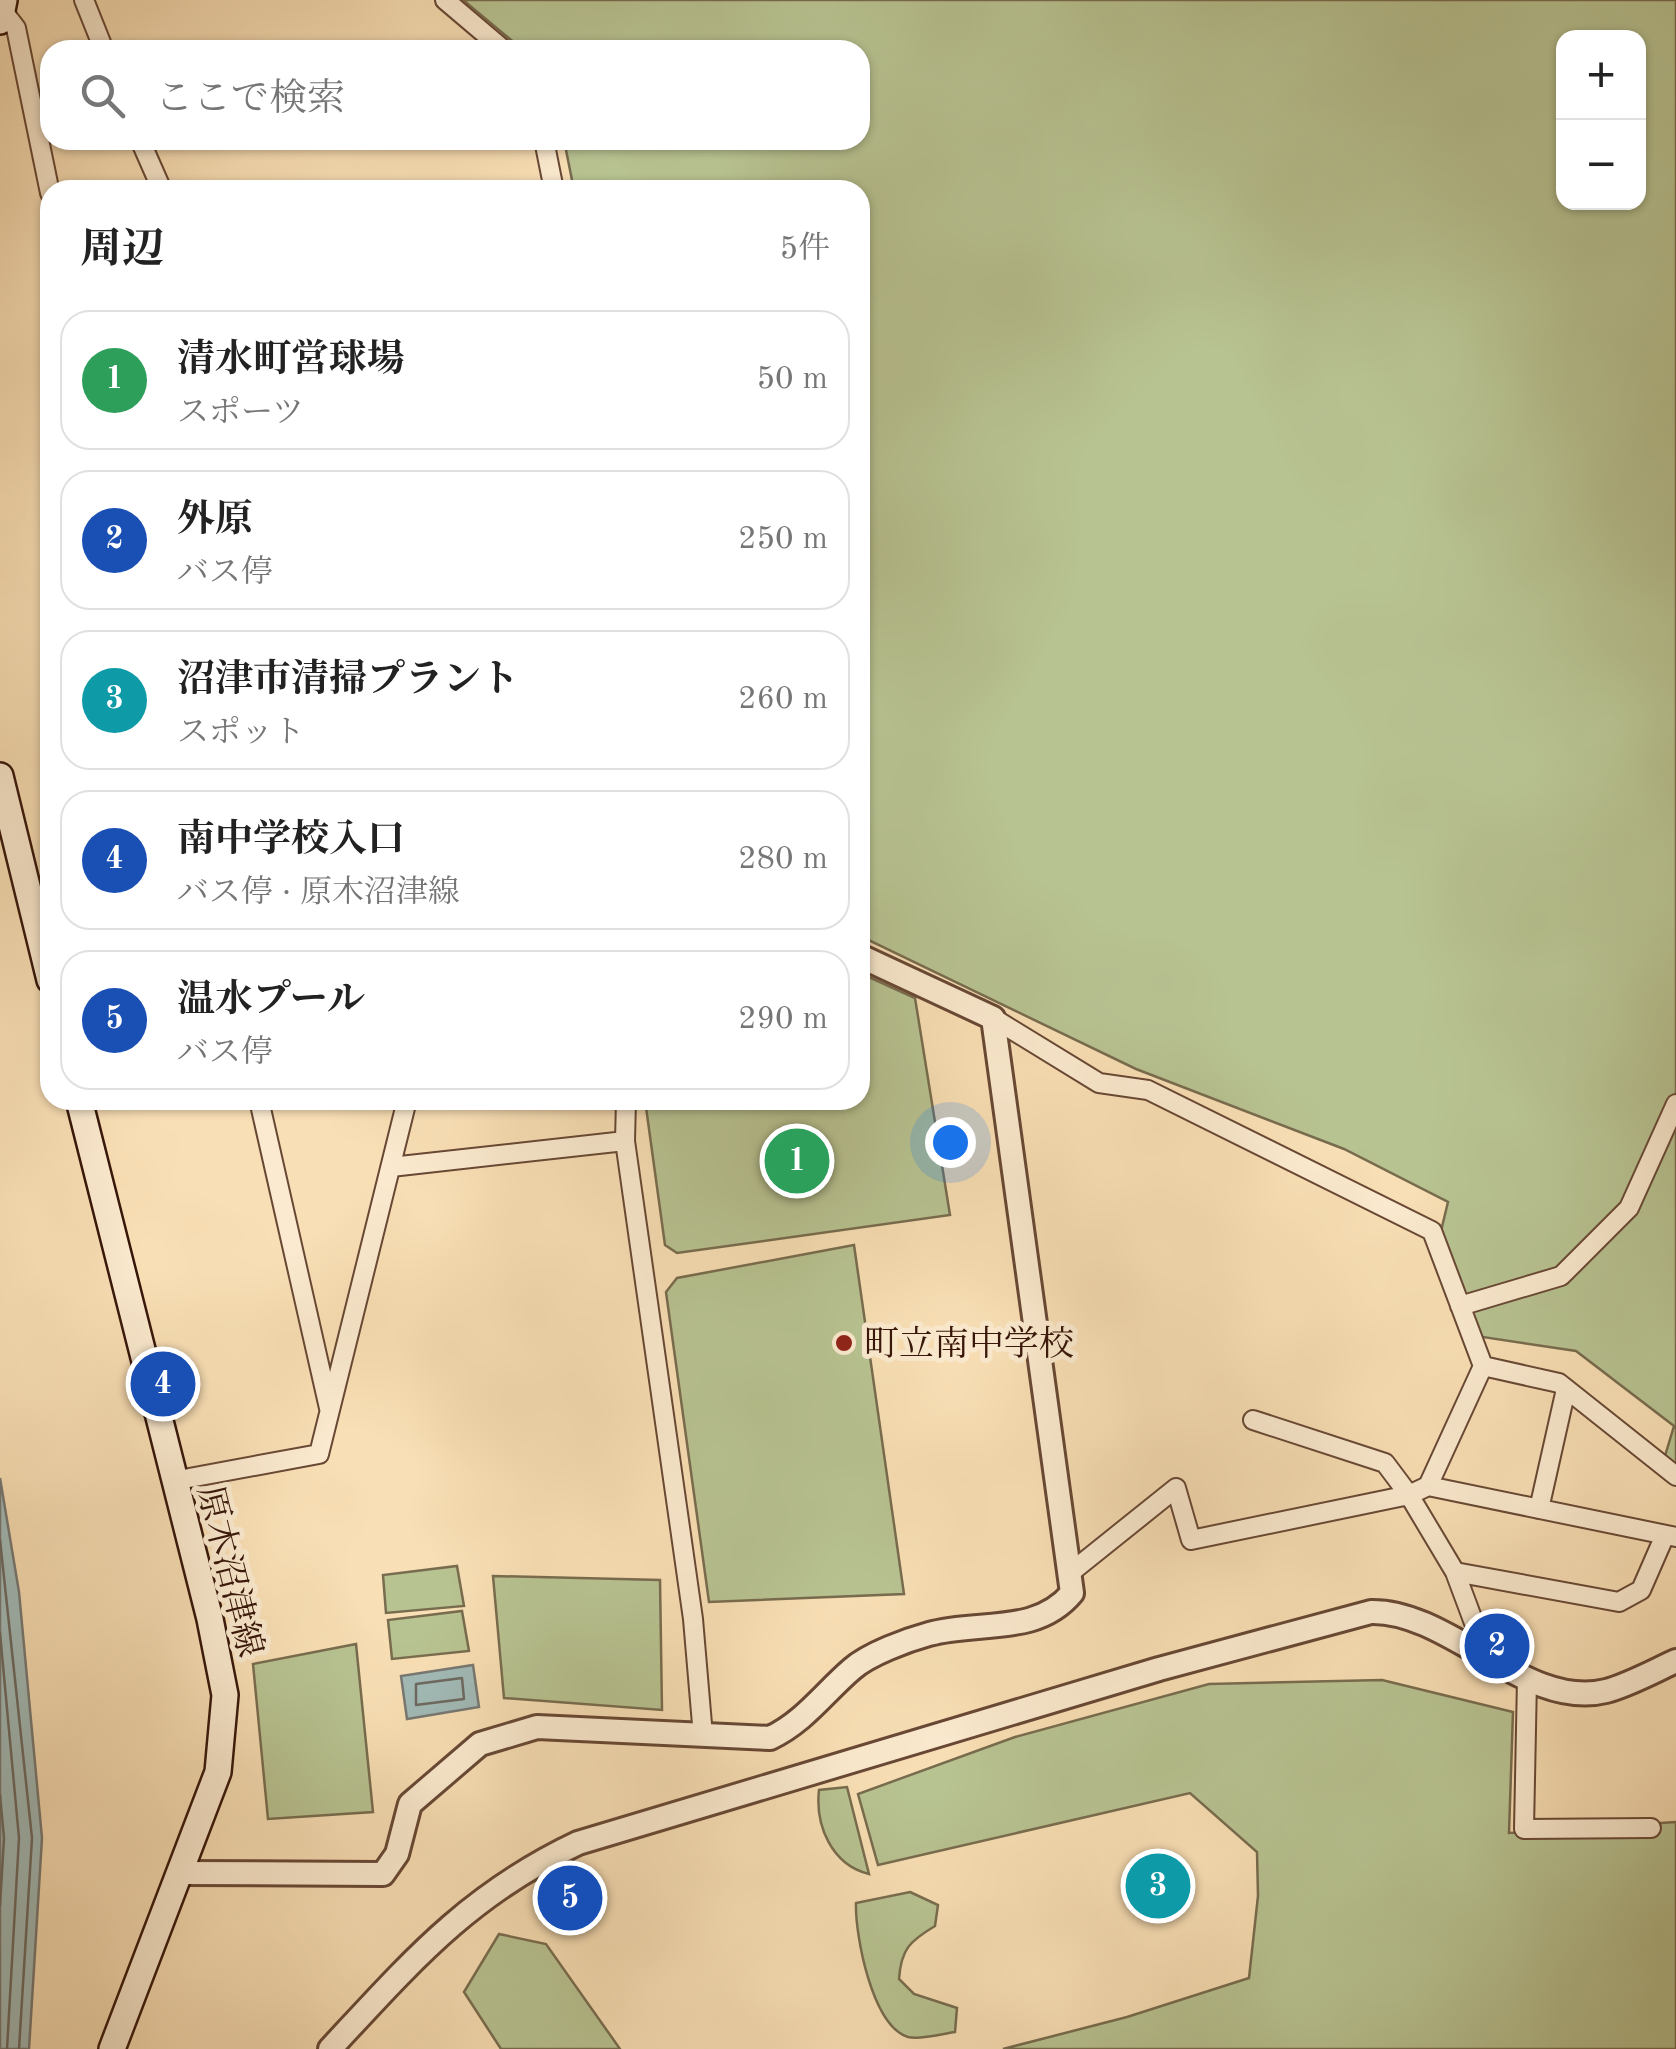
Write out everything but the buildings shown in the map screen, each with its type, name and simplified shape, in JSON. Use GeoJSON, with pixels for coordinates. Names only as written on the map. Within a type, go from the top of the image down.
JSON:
{"type":"FeatureCollection","features":[{"type":"Feature","properties":{"kind":"main road"},"geometry":{"type":"LineString","coordinates":[[0,776],[40,912]]}},
{"type":"Feature","properties":{"kind":"main road","name":"原木沼津線"},"geometry":{"type":"LineString","coordinates":[[81,1110],[210,1619],[225,1695],[218,1772],[112,2049]]}},
{"type":"Feature","properties":{"kind":"street"},"geometry":{"type":"LineString","coordinates":[[84,0],[100,40]]}},
{"type":"Feature","properties":{"kind":"street"},"geometry":{"type":"LineString","coordinates":[[445,0],[492,40]]}},
{"type":"Feature","properties":{"kind":"street"},"geometry":{"type":"LineString","coordinates":[[2,10],[16,28],[40,144]]}},
{"type":"Feature","properties":{"kind":"street"},"geometry":{"type":"LineString","coordinates":[[41,150],[47,180]]}},
{"type":"Feature","properties":{"kind":"street"},"geometry":{"type":"LineString","coordinates":[[144,150],[158,180]]}},
{"type":"Feature","properties":{"kind":"street"},"geometry":{"type":"LineString","coordinates":[[546,150],[552,180]]}},
{"type":"Feature","properties":{"kind":"street"},"geometry":{"type":"LineString","coordinates":[[870,961],[993,1018],[1099,1083],[1148,1090],[1432,1231],[1482,1366],[1428,1486]]}},
{"type":"Feature","properties":{"kind":"street"},"geometry":{"type":"LineString","coordinates":[[182,1873],[383,1874],[397,1854],[410,1804],[480,1744],[538,1727],[770,1738],[792,1728],[855,1666],[929,1634],[1016,1624],[1056,1613],[1072,1593],[1070,1572],[993,1018]]}},
{"type":"Feature","properties":{"kind":"street"},"geometry":{"type":"LineString","coordinates":[[1460,1306],[1562,1276],[1628,1208],[1676,1104]]}},
{"type":"Feature","properties":{"kind":"street"},"geometry":{"type":"LineString","coordinates":[[261,1110],[330,1414]]}},
{"type":"Feature","properties":{"kind":"street"},"geometry":{"type":"LineString","coordinates":[[174,1481],[319,1454],[356,1290],[405,1110]]}},
{"type":"Feature","properties":{"kind":"street"},"geometry":{"type":"LineString","coordinates":[[626,1110],[625,1141],[693,1619],[703,1736]]}},
{"type":"Feature","properties":{"kind":"street"},"geometry":{"type":"LineString","coordinates":[[392,1167],[625,1141]]}},
{"type":"Feature","properties":{"kind":"street"},"geometry":{"type":"LineString","coordinates":[[1482,1366],[1566,1389],[1676,1476]]}},
{"type":"Feature","properties":{"kind":"street"},"geometry":{"type":"LineString","coordinates":[[1540,1509],[1566,1389]]}},
{"type":"Feature","properties":{"kind":"street"},"geometry":{"type":"LineString","coordinates":[[1253,1420],[1385,1463],[1410,1495],[1455,1572],[1486,1655]]}},
{"type":"Feature","properties":{"kind":"street"},"geometry":{"type":"LineString","coordinates":[[1070,1572],[1176,1488],[1191,1540],[1410,1495],[1428,1486],[1670,1536],[1641,1590],[1620,1602],[1455,1572]]}},
{"type":"Feature","properties":{"kind":"street"},"geometry":{"type":"LineString","coordinates":[[330,2049],[438,1933],[481,1898],[534,1864],[632,1823],[1370,1612],[1396,1612],[1527,1679],[1580,1694],[1606,1691],[1676,1661]]}},
{"type":"Feature","properties":{"kind":"street"},"geometry":{"type":"LineString","coordinates":[[1527,1679],[1524,1829],[1651,1828]]}},
{"type":"Feature","properties":{"kind":"green space"},"geometry":{"type":"Polygon","coordinates":[[[463,0],[1676,0],[1676,1472],[1665,1456],[1674,1426],[1576,1351],[1476,1336],[1441,1231],[1448,1202],[1344,1149],[1136,1069],[870,941],[870,180],[572,180],[566,150],[870,150],[870,40],[511,40],[463,0]]]}},
{"type":"Feature","properties":{"kind":"green space"},"geometry":{"type":"Polygon","coordinates":[[[870,978],[915,998],[950,1215],[677,1253],[665,1245],[646,1110],[870,1110],[870,978]]]}},
{"type":"Feature","properties":{"kind":"green space"},"geometry":{"type":"Polygon","coordinates":[[[854,1245],[904,1594],[709,1602],[666,1292],[677,1278],[854,1245]]]}},
{"type":"Feature","properties":{"kind":"green space"},"geometry":{"type":"Polygon","coordinates":[[[457,1566],[464,1606],[386,1613],[383,1575],[457,1566]]]}},
{"type":"Feature","properties":{"kind":"green space"},"geometry":{"type":"Polygon","coordinates":[[[493,1576],[660,1580],[662,1710],[504,1698],[493,1576]]]}},
{"type":"Feature","properties":{"kind":"green space"},"geometry":{"type":"Polygon","coordinates":[[[462,1611],[469,1651],[392,1659],[388,1620],[462,1611]]]}},
{"type":"Feature","properties":{"kind":"green space"},"geometry":{"type":"Polygon","coordinates":[[[356,1644],[373,1812],[268,1819],[253,1664],[356,1644]]]}},
{"type":"Feature","properties":{"kind":"green space"},"geometry":{"type":"Polygon","coordinates":[[[1382,1680],[1513,1712],[1509,1833],[1676,1822],[1676,2049],[1003,2049],[1127,2017],[1249,1978],[1258,1896],[1257,1852],[1190,1793],[878,1865],[858,1794],[1015,1737],[1209,1684],[1382,1680]]]}},
{"type":"Feature","properties":{"kind":"green space"},"geometry":{"type":"Polygon","coordinates":[[[847,1787],[869,1874],[845,1862],[823,1830],[819,1790],[847,1787]]]}},
{"type":"Feature","properties":{"kind":"green space"},"geometry":{"type":"Polygon","coordinates":[[[910,1892],[938,1905],[935,1926],[908,1947],[899,1979],[914,1994],[957,2008],[955,2032],[913,2038],[895,2029],[875,1998],[868,1978],[856,1903],[910,1892]]]}},
{"type":"Feature","properties":{"kind":"green space"},"geometry":{"type":"Polygon","coordinates":[[[499,1934],[546,1944],[620,2049],[501,2049],[464,1992],[499,1934]]]}},
{"type":"Feature","properties":{"kind":"water"},"geometry":{"type":"Polygon","coordinates":[[[0,1478],[19,1592],[42,1838],[29,2049],[0,2049],[0,1478]]]}},
{"type":"Feature","properties":{"kind":"water"},"geometry":{"type":"Polygon","coordinates":[[[473,1665],[479,1707],[407,1719],[401,1676],[473,1665]]]}},
{"type":"Feature","properties":{"kind":"place","name":"清水町営球場"},"geometry":{"type":"Point","coordinates":[797,1161]}},
{"type":"Feature","properties":{"kind":"place","name":"町立南中学校"},"geometry":{"type":"Point","coordinates":[844,1343]}},
{"type":"Feature","properties":{"kind":"place","name":"南中学校入口"},"geometry":{"type":"Point","coordinates":[163,1384]}},
{"type":"Feature","properties":{"kind":"place","name":"外原"},"geometry":{"type":"Point","coordinates":[1497,1646]}},
{"type":"Feature","properties":{"kind":"place","name":"沼津市清掃プラント"},"geometry":{"type":"Point","coordinates":[1158,1886]}},
{"type":"Feature","properties":{"kind":"place","name":"温水プール"},"geometry":{"type":"Point","coordinates":[570,1898]}}]}
